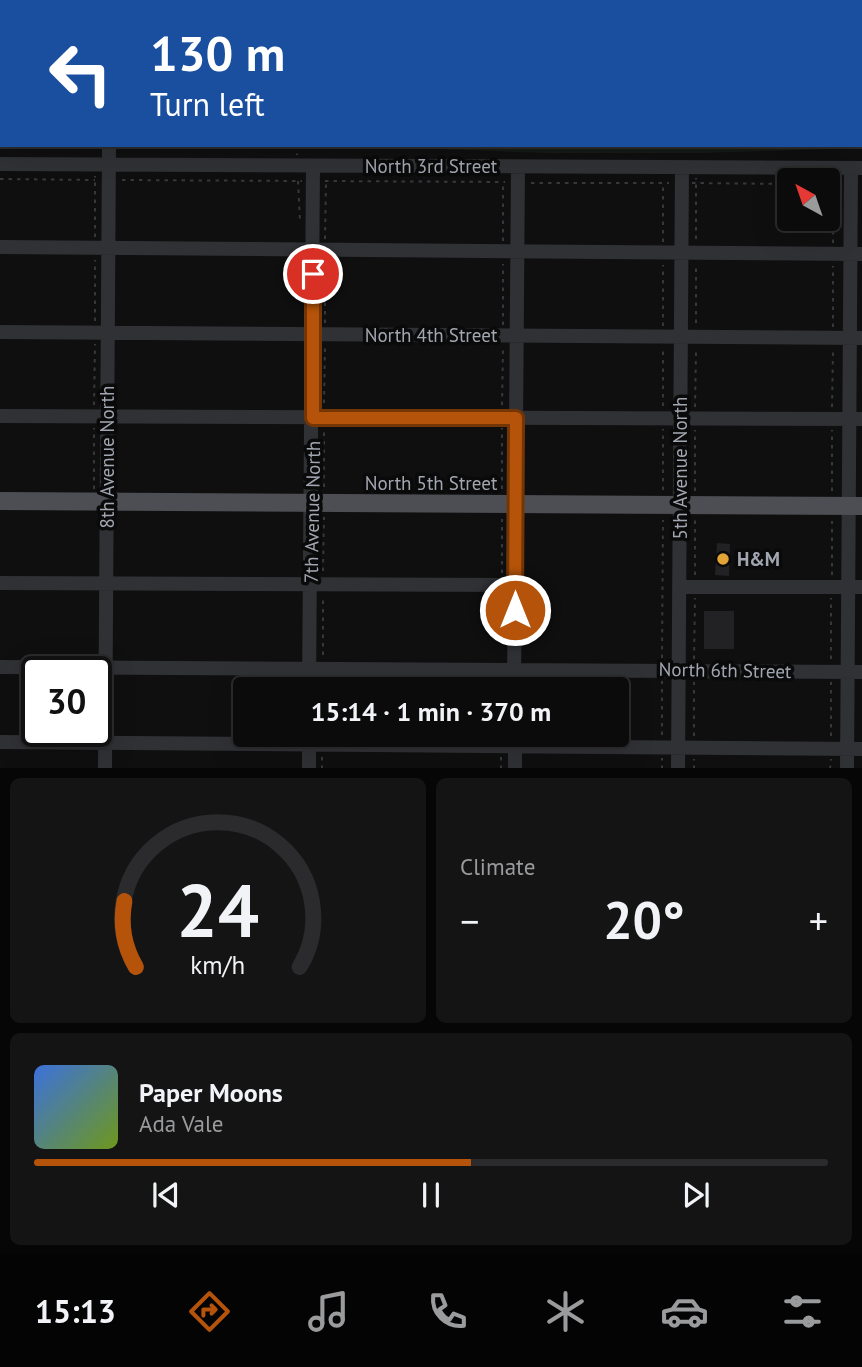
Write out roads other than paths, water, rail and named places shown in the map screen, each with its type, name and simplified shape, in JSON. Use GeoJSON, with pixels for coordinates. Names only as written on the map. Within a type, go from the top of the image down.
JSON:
{"type":"FeatureCollection","features":[{"type":"Feature","properties":{"kind":"main road","name":"North 5th Street"},"geometry":{"type":"LineString","coordinates":[[0,501],[847,506]]}},
{"type":"Feature","properties":{"kind":"street","name":"8th Avenue North"},"geometry":{"type":"LineString","coordinates":[[106,656],[109,147]]}},
{"type":"Feature","properties":{"kind":"street","name":"North 3rd Street"},"geometry":{"type":"LineString","coordinates":[[0,164],[856,168]]}},
{"type":"Feature","properties":{"kind":"street","name":"7th Avenue North"},"geometry":{"type":"LineString","coordinates":[[310,677],[313,166]]}},
{"type":"Feature","properties":{"kind":"street"},"geometry":{"type":"LineString","coordinates":[[514,677],[509,585],[510,182],[518,167]]}},
{"type":"Feature","properties":{"kind":"street","name":"5th Avenue North"},"geometry":{"type":"LineString","coordinates":[[678,768],[679,506],[688,418],[689,167]]}},
{"type":"Feature","properties":{"kind":"street"},"geometry":{"type":"LineString","coordinates":[[847,768],[855,748],[855,587],[847,506],[856,419],[856,168]]}},
{"type":"Feature","properties":{"kind":"street"},"geometry":{"type":"LineString","coordinates":[[0,247],[313,252],[510,249],[856,254]]}},
{"type":"Feature","properties":{"kind":"street","name":"North 4th Street"},"geometry":{"type":"LineString","coordinates":[[0,332],[856,338]]}},
{"type":"Feature","properties":{"kind":"street"},"geometry":{"type":"LineString","coordinates":[[0,416],[856,419]]}},
{"type":"Feature","properties":{"kind":"street"},"geometry":{"type":"LineString","coordinates":[[0,583],[509,585]]}},
{"type":"Feature","properties":{"kind":"street"},"geometry":{"type":"LineString","coordinates":[[679,587],[855,587]]}},
{"type":"Feature","properties":{"kind":"street","name":"North 6th Street"},"geometry":{"type":"LineString","coordinates":[[0,667],[21,667]]}},
{"type":"Feature","properties":{"kind":"street","name":"North 6th Street"},"geometry":{"type":"LineString","coordinates":[[112,668],[694,669],[855,672]]}},
{"type":"Feature","properties":{"kind":"street"},"geometry":{"type":"LineString","coordinates":[[112,743],[233,741]]}},
{"type":"Feature","properties":{"kind":"street"},"geometry":{"type":"LineString","coordinates":[[0,742],[21,742]]}},
{"type":"Feature","properties":{"kind":"street"},"geometry":{"type":"LineString","coordinates":[[629,746],[678,749],[855,748]]}},
{"type":"Feature","properties":{"kind":"street","name":"8th Avenue North"},"geometry":{"type":"LineString","coordinates":[[105,747],[105,768]]}},
{"type":"Feature","properties":{"kind":"street"},"geometry":{"type":"LineString","coordinates":[[309,747],[309,768]]}},
{"type":"Feature","properties":{"kind":"street"},"geometry":{"type":"LineString","coordinates":[[515,747],[515,768]]}},
{"type":"Feature","properties":{"kind":"place","name":"H&M"},"geometry":{"type":"Point","coordinates":[723,559]}}]}
